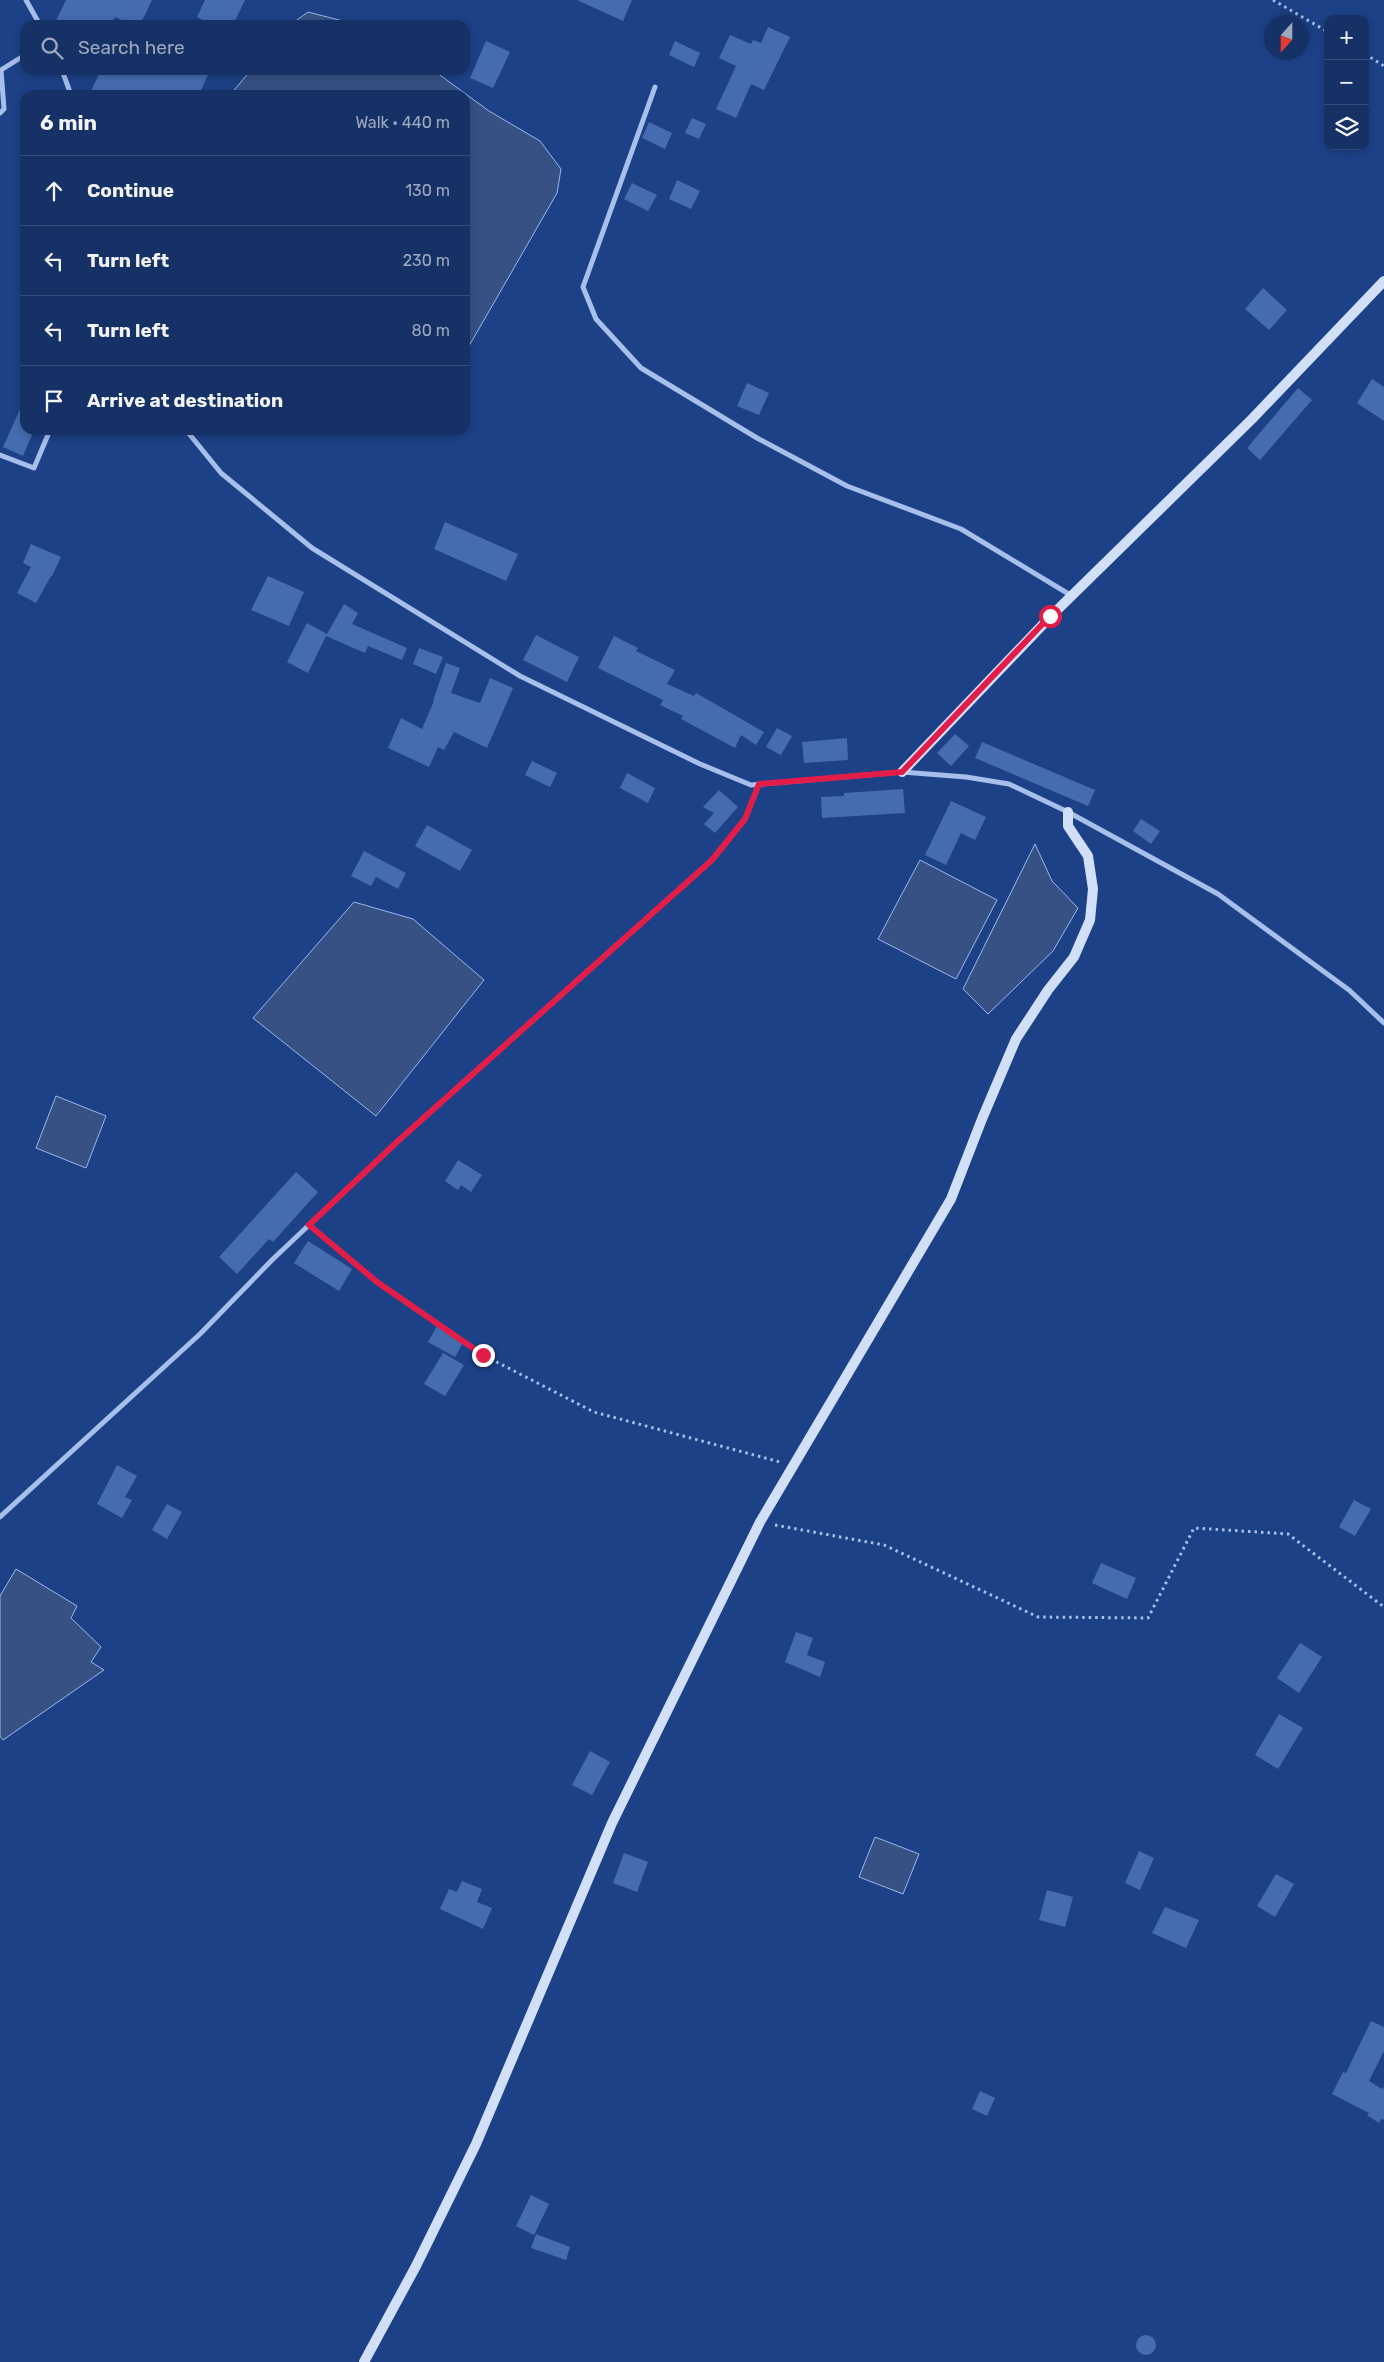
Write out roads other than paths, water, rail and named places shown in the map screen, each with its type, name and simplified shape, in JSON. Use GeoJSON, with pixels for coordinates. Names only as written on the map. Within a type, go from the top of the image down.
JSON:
{"type":"FeatureCollection","features":[{"type":"Feature","properties":{"kind":"street"},"geometry":{"type":"LineString","coordinates":[[26,0],[37,20]]}},
{"type":"Feature","properties":{"kind":"street"},"geometry":{"type":"LineString","coordinates":[[0,113],[4,109],[1,70],[20,58]]}},
{"type":"Feature","properties":{"kind":"street"},"geometry":{"type":"LineString","coordinates":[[64,75],[69,90]]}},
{"type":"Feature","properties":{"kind":"street"},"geometry":{"type":"LineString","coordinates":[[655,87],[584,287],[596,319],[641,368],[757,438],[847,486],[961,529],[1073,596]]}},
{"type":"Feature","properties":{"kind":"street"},"geometry":{"type":"LineString","coordinates":[[902,772],[1050,616],[1073,596],[1252,419],[1384,281]]}},
{"type":"Feature","properties":{"kind":"street"},"geometry":{"type":"LineString","coordinates":[[0,455],[34,468],[48,435]]}},
{"type":"Feature","properties":{"kind":"street"},"geometry":{"type":"LineString","coordinates":[[190,435],[221,473],[312,548],[520,676],[700,764],[751,785],[902,772],[966,777],[1009,784],[1068,812],[1218,894],[1349,990],[1384,1023]]}},
{"type":"Feature","properties":{"kind":"street"},"geometry":{"type":"LineString","coordinates":[[0,1517],[200,1334],[273,1258],[406,1134],[712,860],[745,819],[759,784]]}},
{"type":"Feature","properties":{"kind":"street"},"geometry":{"type":"LineString","coordinates":[[364,2362],[416,2266],[476,2144],[612,1822],[760,1522],[951,1199],[982,1118],[1016,1039],[1048,990],[1074,957],[1090,920],[1093,889],[1088,856],[1068,826],[1068,812]]}},
{"type":"Feature","properties":{"kind":"water"},"geometry":{"type":"Polygon","coordinates":[[[308,12],[339,20],[297,20],[308,12]]]}},
{"type":"Feature","properties":{"kind":"water"},"geometry":{"type":"Polygon","coordinates":[[[247,75],[440,75],[460,90],[234,90],[247,75]]]}},
{"type":"Feature","properties":{"kind":"water"},"geometry":{"type":"Polygon","coordinates":[[[470,97],[489,111],[540,141],[561,169],[557,193],[470,344],[470,97]]]}},
{"type":"Feature","properties":{"kind":"water"},"geometry":{"type":"Polygon","coordinates":[[[1035,844],[1052,881],[1078,908],[1053,951],[988,1014],[963,989],[1035,844]]]}},
{"type":"Feature","properties":{"kind":"water"},"geometry":{"type":"Polygon","coordinates":[[[920,860],[997,900],[956,979],[878,939],[920,860]]]}},
{"type":"Feature","properties":{"kind":"water"},"geometry":{"type":"Polygon","coordinates":[[[354,902],[413,919],[484,980],[376,1116],[253,1018],[354,902]]]}},
{"type":"Feature","properties":{"kind":"water"},"geometry":{"type":"Polygon","coordinates":[[[56,1096],[106,1116],[86,1168],[36,1148],[56,1096]]]}},
{"type":"Feature","properties":{"kind":"water"},"geometry":{"type":"Polygon","coordinates":[[[16,1569],[77,1606],[71,1618],[101,1647],[91,1662],[104,1670],[3,1740],[0,1736],[0,1596],[16,1569]]]}},
{"type":"Feature","properties":{"kind":"water"},"geometry":{"type":"Polygon","coordinates":[[[875,1837],[919,1854],[903,1894],[859,1877],[875,1837]]]}}]}
